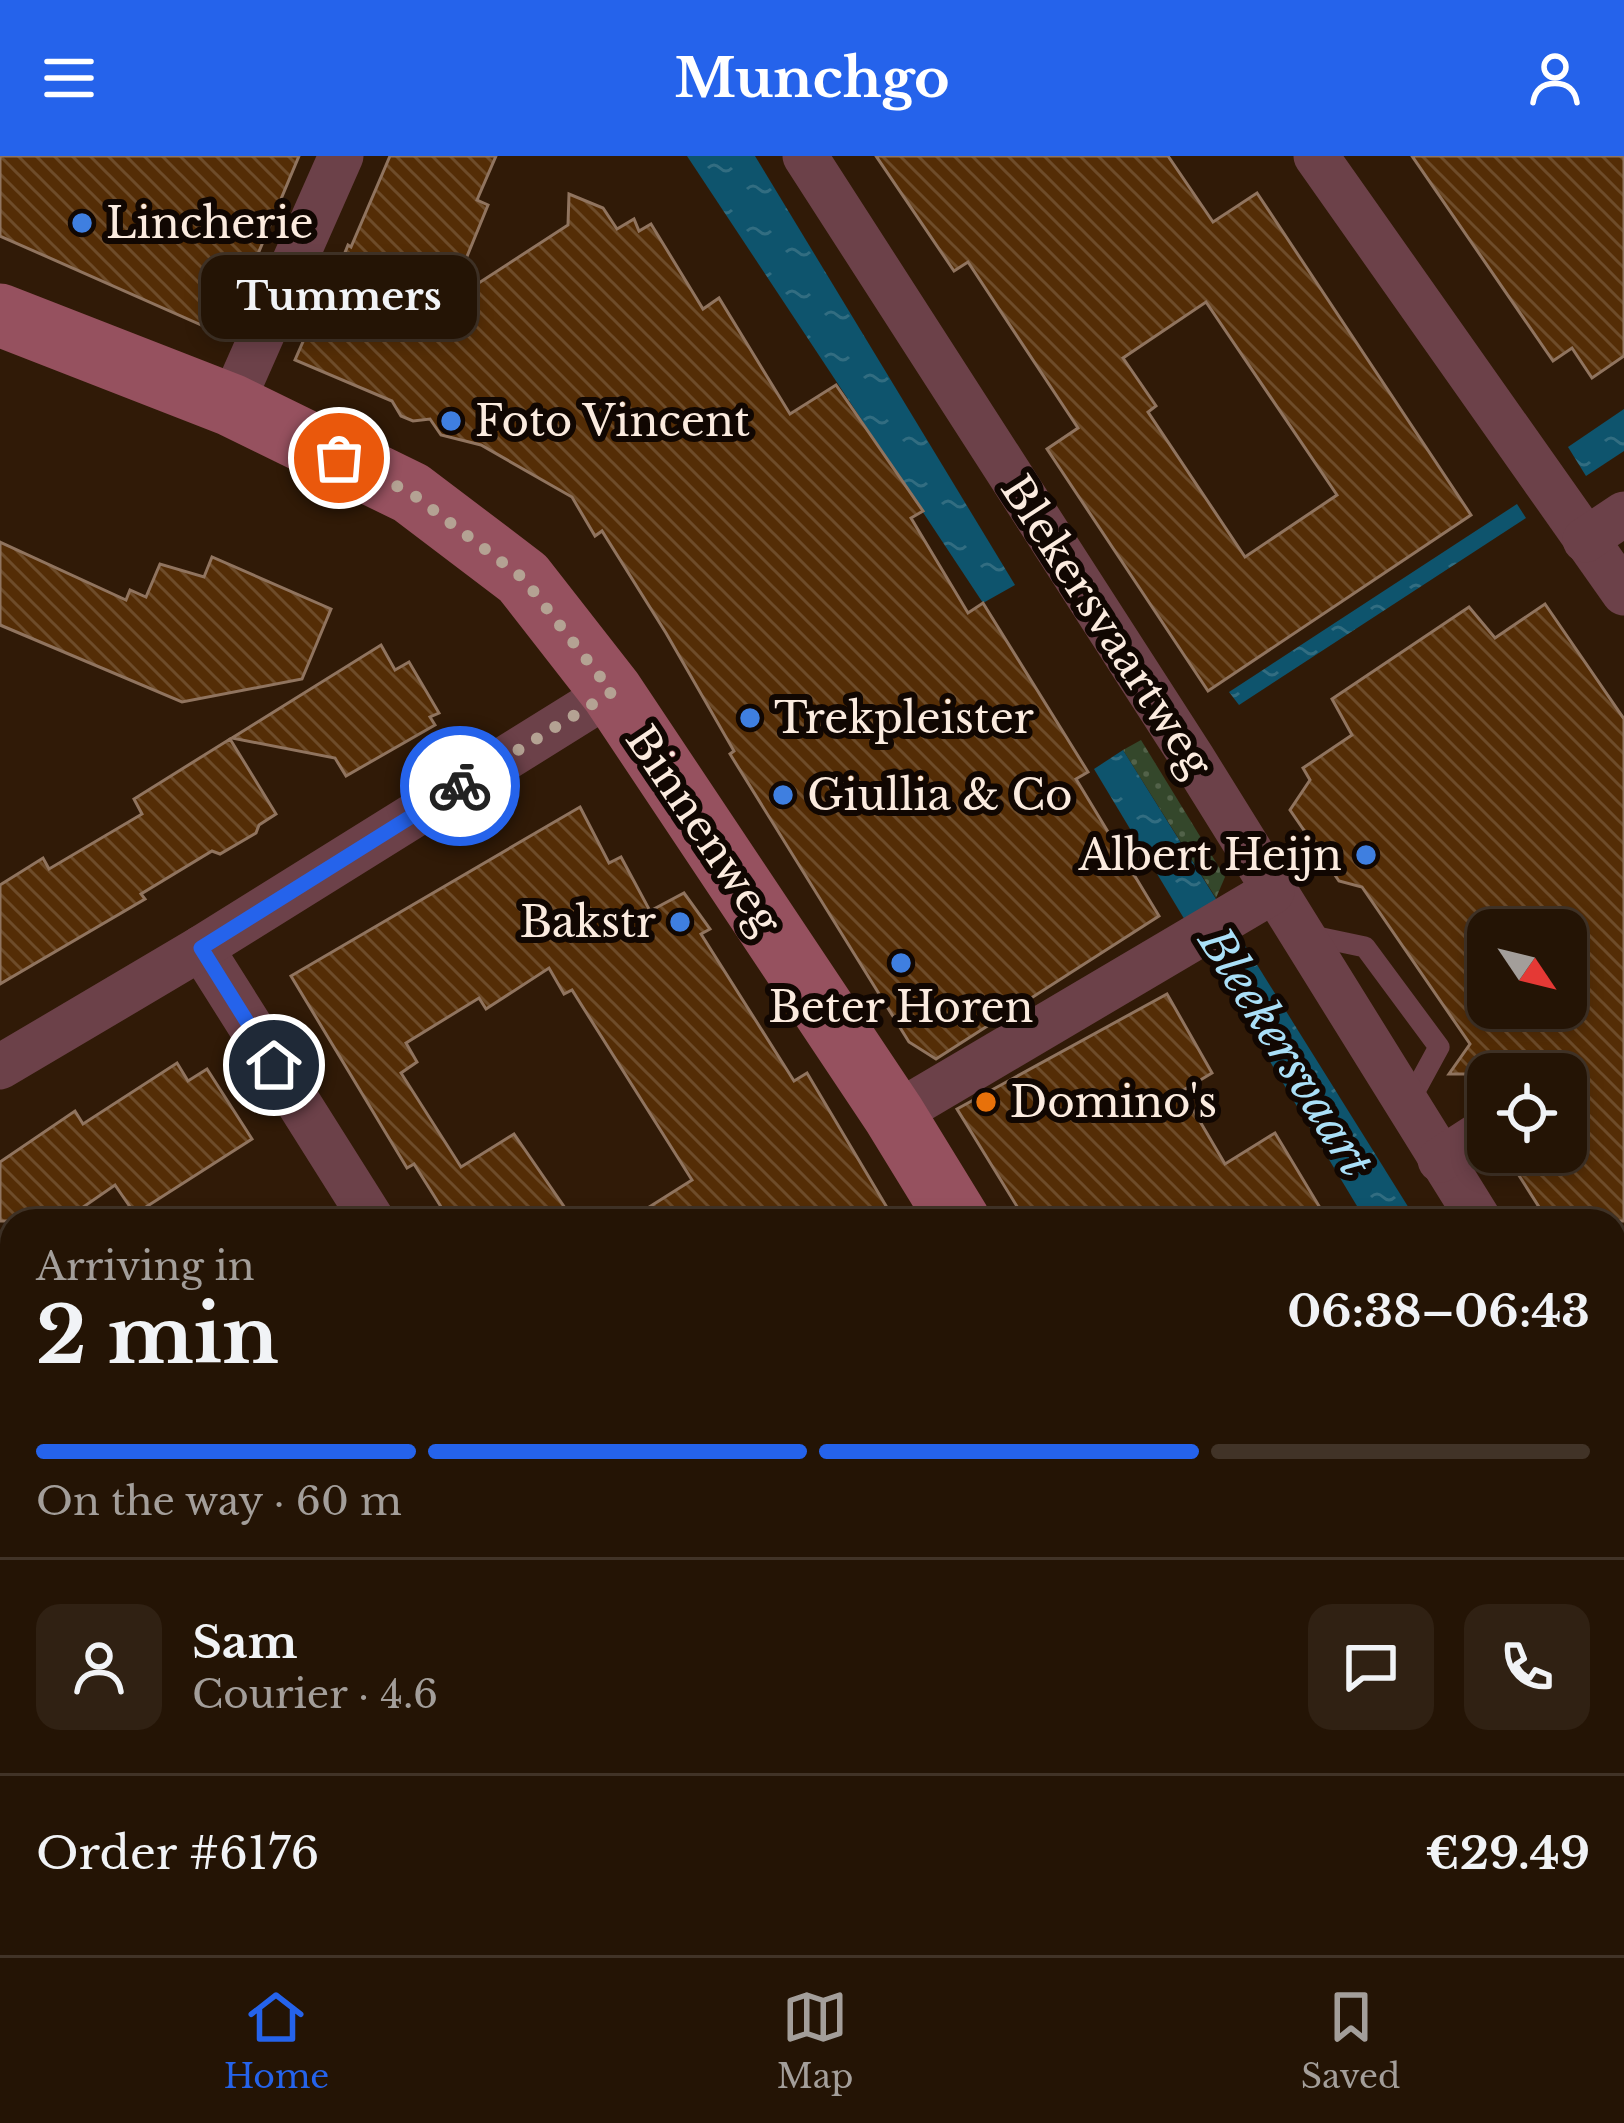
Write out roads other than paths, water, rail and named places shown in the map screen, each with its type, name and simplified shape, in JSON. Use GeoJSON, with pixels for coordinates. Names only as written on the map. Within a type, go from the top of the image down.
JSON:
{"type":"FeatureCollection","features":[{"type":"Feature","properties":{"kind":"street"},"geometry":{"type":"LineString","coordinates":[[230,405],[340,156]]}},
{"type":"Feature","properties":{"kind":"street","name":"Blekersvaartweg"},"geometry":{"type":"LineString","coordinates":[[805,156],[1193,759],[1258,902],[1298,933],[1409,1102],[1472,1209]]}},
{"type":"Feature","properties":{"kind":"street"},"geometry":{"type":"LineString","coordinates":[[1316,156],[1624,592]]}},
{"type":"Feature","properties":{"kind":"street","name":"Binnenweg"},"geometry":{"type":"LineString","coordinates":[[0,315],[230,405],[411,493],[523,578],[612,692],[952,1209]]}},
{"type":"Feature","properties":{"kind":"street"},"geometry":{"type":"LineString","coordinates":[[1586,540],[1624,514]]}},
{"type":"Feature","properties":{"kind":"street"},"geometry":{"type":"LineString","coordinates":[[0,1067],[612,692]]}},
{"type":"Feature","properties":{"kind":"street"},"geometry":{"type":"LineString","coordinates":[[894,1115],[1258,902]]}},
{"type":"Feature","properties":{"kind":"street"},"geometry":{"type":"LineString","coordinates":[[201,948],[365,1209]]}},
{"type":"Feature","properties":{"kind":"street"},"geometry":{"type":"LineString","coordinates":[[1440,1160],[1467,1143]]}},
{"type":"Feature","properties":{"kind":"water"},"geometry":{"type":"Polygon","coordinates":[[[687,156],[755,156],[1015,585],[983,603],[687,156]]]}},
{"type":"Feature","properties":{"kind":"water"},"geometry":{"type":"Polygon","coordinates":[[[1624,409],[1624,451],[1586,476],[1568,447],[1624,409]]]}},
{"type":"Feature","properties":{"kind":"water"},"geometry":{"type":"Polygon","coordinates":[[[1517,504],[1526,518],[1239,705],[1229,692],[1517,504]]]}},
{"type":"Feature","properties":{"kind":"water","name":"Bleekersvaart"},"geometry":{"type":"Polygon","coordinates":[[[1123,750],[1410,1209],[1359,1209],[1094,769],[1123,750]]]}},
{"type":"Feature","properties":{"kind":"place","name":"Lincherie"},"geometry":{"type":"Point","coordinates":[82,223]}},
{"type":"Feature","properties":{"kind":"place","name":"Foto Vincent"},"geometry":{"type":"Point","coordinates":[451,421]}},
{"type":"Feature","properties":{"kind":"place","name":"Tummers"},"geometry":{"type":"Point","coordinates":[339,458]}},
{"type":"Feature","properties":{"kind":"place","name":"Trekpleister"},"geometry":{"type":"Point","coordinates":[750,718]}},
{"type":"Feature","properties":{"kind":"place","name":"Giullia & Co"},"geometry":{"type":"Point","coordinates":[783,795]}},
{"type":"Feature","properties":{"kind":"place","name":"Albert Heijn"},"geometry":{"type":"Point","coordinates":[1366,855]}},
{"type":"Feature","properties":{"kind":"place","name":"Bakstr"},"geometry":{"type":"Point","coordinates":[680,922]}},
{"type":"Feature","properties":{"kind":"place","name":"Beter Horen"},"geometry":{"type":"Point","coordinates":[901,963]}},
{"type":"Feature","properties":{"kind":"place","name":"Domino's"},"geometry":{"type":"Point","coordinates":[986,1102]}}]}
